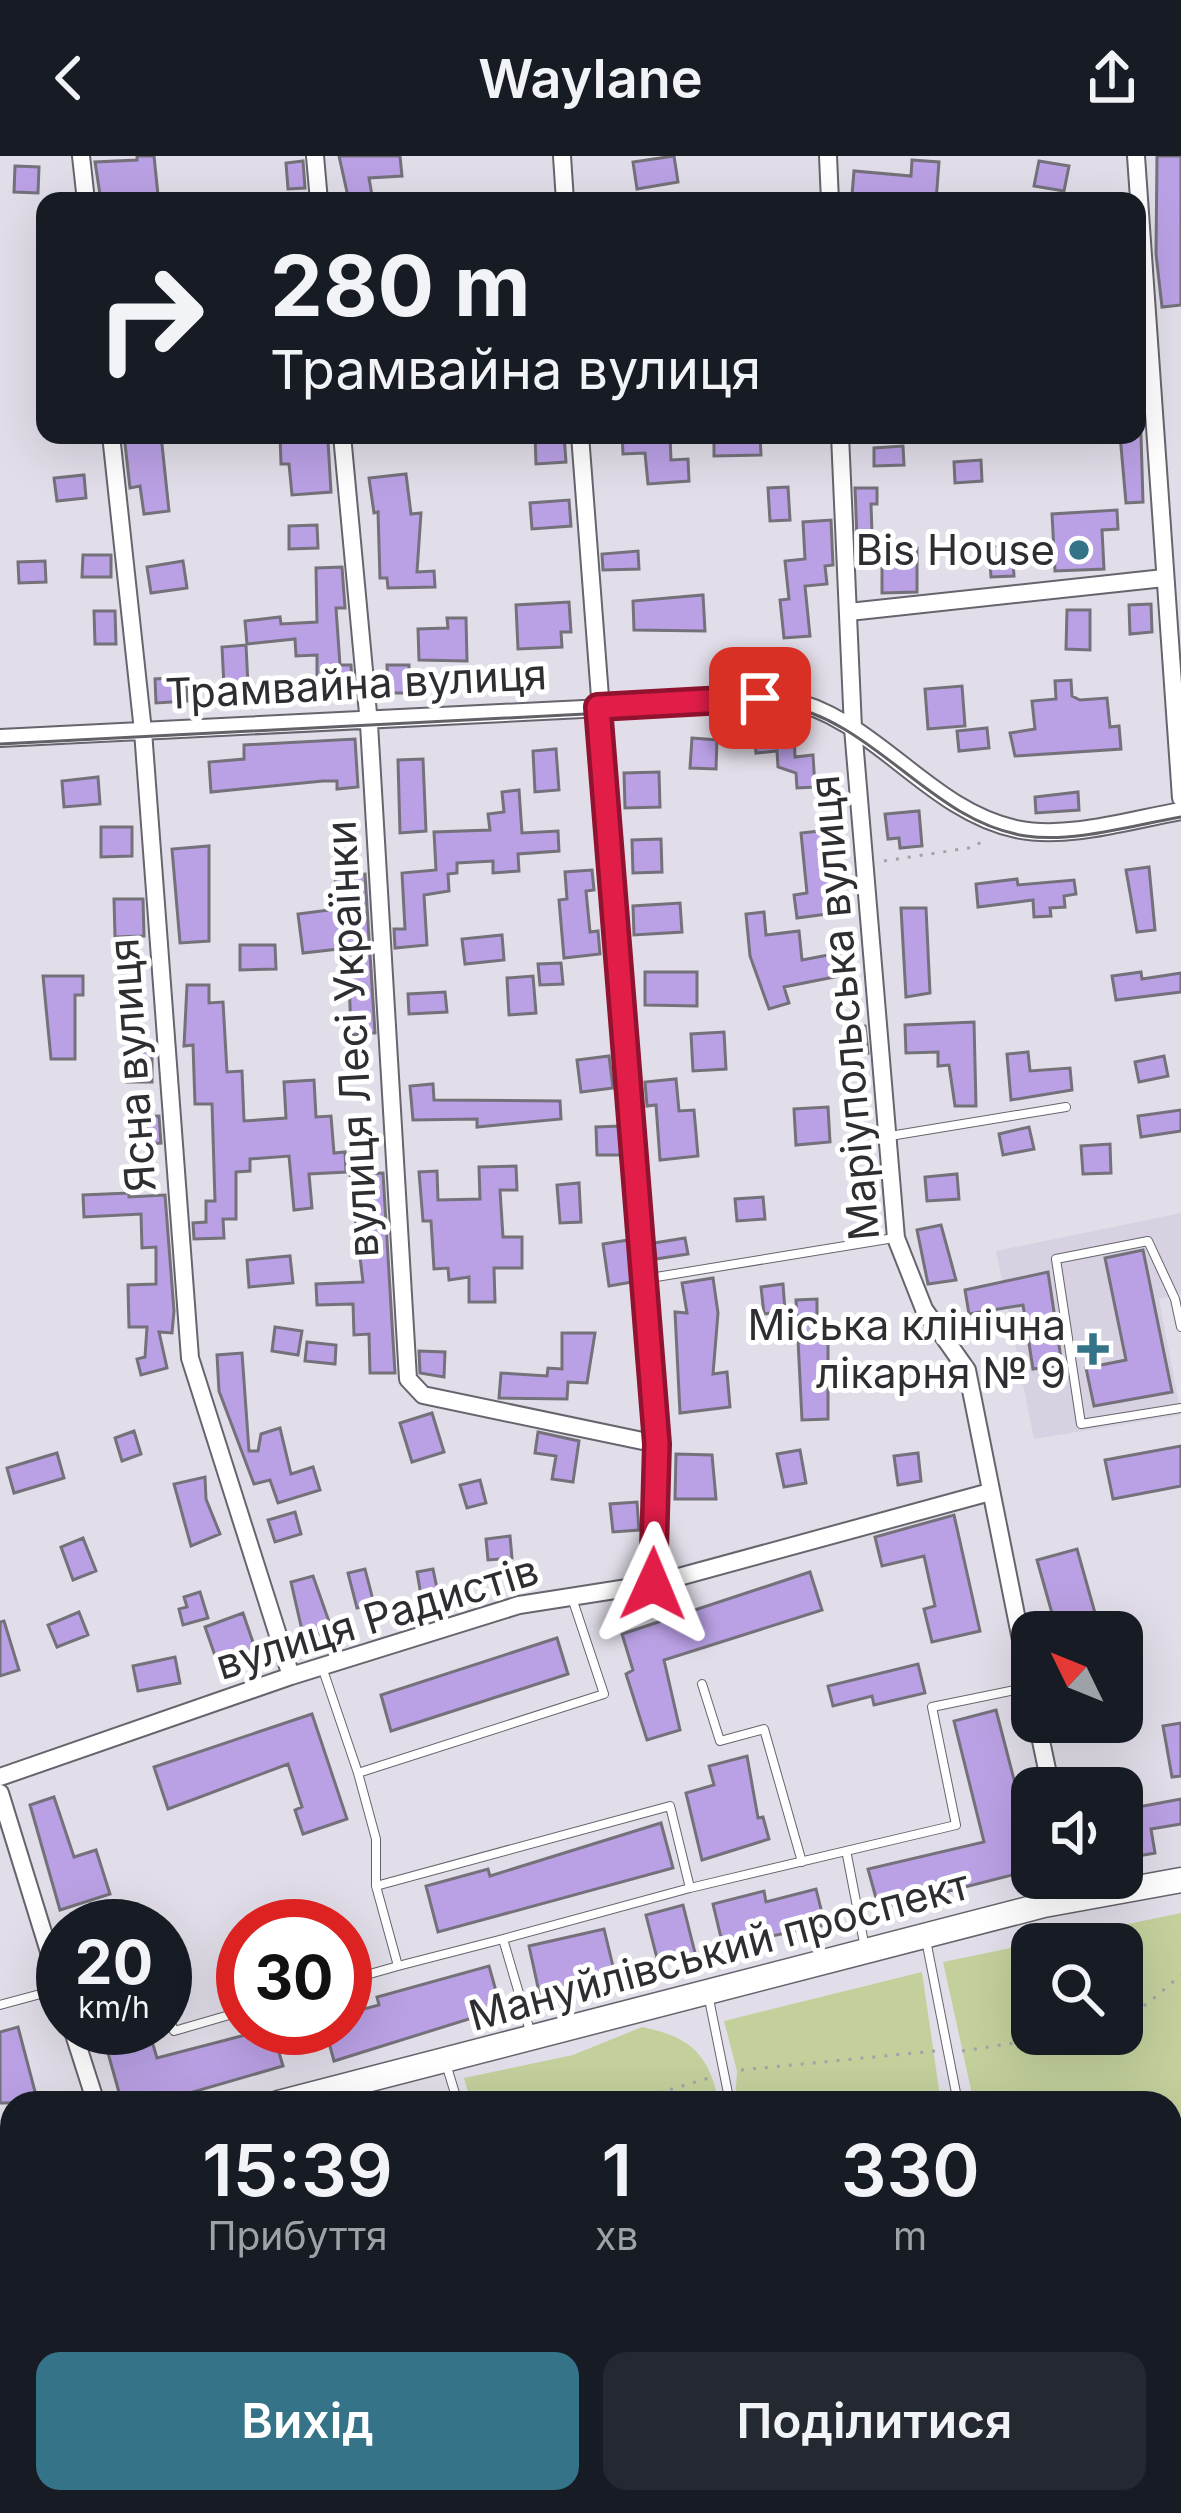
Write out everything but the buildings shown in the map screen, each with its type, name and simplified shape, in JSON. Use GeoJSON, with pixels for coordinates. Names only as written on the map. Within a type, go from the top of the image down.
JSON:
{"type":"FeatureCollection","features":[{"type":"Feature","properties":{"kind":"main road","name":"Мануйлівський проспект"},"geometry":{"type":"LineString","coordinates":[[1143,1883],[1181,1880]]}},
{"type":"Feature","properties":{"kind":"main road","name":"Мануйлівський проспект"},"geometry":{"type":"LineString","coordinates":[[327,2091],[866,1953],[1041,1899]]}},
{"type":"Feature","properties":{"kind":"street"},"geometry":{"type":"LineString","coordinates":[[81,156],[85,192]]}},
{"type":"Feature","properties":{"kind":"street"},"geometry":{"type":"LineString","coordinates":[[315,156],[319,192]]}},
{"type":"Feature","properties":{"kind":"street"},"geometry":{"type":"LineString","coordinates":[[562,156],[564,192]]}},
{"type":"Feature","properties":{"kind":"street"},"geometry":{"type":"LineString","coordinates":[[828,156],[830,192]]}},
{"type":"Feature","properties":{"kind":"street"},"geometry":{"type":"LineString","coordinates":[[1136,156],[1138,192]]}},
{"type":"Feature","properties":{"kind":"street"},"geometry":{"type":"LineString","coordinates":[[1146,348],[1181,797]]}},
{"type":"Feature","properties":{"kind":"street","name":"Ясна вулиця"},"geometry":{"type":"LineString","coordinates":[[112,444],[142,731],[190,1358],[291,1676]]}},
{"type":"Feature","properties":{"kind":"street","name":"вулиця Лесі Українки"},"geometry":{"type":"LineString","coordinates":[[343,444],[369,719],[411,1387],[423,1395],[657,1444]]}},
{"type":"Feature","properties":{"kind":"street"},"geometry":{"type":"LineString","coordinates":[[581,444],[657,1444],[653,1584]]}},
{"type":"Feature","properties":{"kind":"street","name":"Маріупольська вулиця"},"geometry":{"type":"LineString","coordinates":[[840,444],[853,728],[896,1238],[924,1309],[967,1370],[1015,1611]]}},
{"type":"Feature","properties":{"kind":"street"},"geometry":{"type":"LineString","coordinates":[[849,612],[1164,578]]}},
{"type":"Feature","properties":{"kind":"street","name":"Трамвайна вулиця"},"geometry":{"type":"LineString","coordinates":[[0,738],[784,699],[817,707],[853,728],[968,810],[997,824],[1060,831],[1181,811]]}},
{"type":"Feature","properties":{"kind":"street","name":"вулиця Радистів"},"geometry":{"type":"LineString","coordinates":[[0,1778],[291,1676],[518,1605],[653,1584],[990,1492]]}},
{"type":"Feature","properties":{"kind":"street"},"geometry":{"type":"LineString","coordinates":[[0,1793],[36,1909]]}},
{"type":"Feature","properties":{"kind":"street"},"geometry":{"type":"LineString","coordinates":[[81,2055],[91,2091]]}},
{"type":"Feature","properties":{"kind":"lane"},"geometry":{"type":"LineString","coordinates":[[887,1137],[1066,1107]]}},
{"type":"Feature","properties":{"kind":"lane"},"geometry":{"type":"LineString","coordinates":[[644,1279],[896,1238]]}},
{"type":"Feature","properties":{"kind":"lane"},"geometry":{"type":"LineString","coordinates":[[1181,1327],[1178,1299],[1148,1241],[1055,1259],[1082,1424],[1181,1408]]}},
{"type":"Feature","properties":{"kind":"lane"},"geometry":{"type":"LineString","coordinates":[[358,1773],[604,1694],[572,1597]]}},
{"type":"Feature","properties":{"kind":"lane"},"geometry":{"type":"LineString","coordinates":[[322,1667],[376,1839],[376,1886],[398,1966]]}},
{"type":"Feature","properties":{"kind":"lane"},"geometry":{"type":"LineString","coordinates":[[702,1684],[720,1741],[764,1729],[802,1862]]}},
{"type":"Feature","properties":{"kind":"lane"},"geometry":{"type":"LineString","coordinates":[[372,1974],[690,1888],[847,1855],[956,1825],[932,1707],[1011,1694]]}},
{"type":"Feature","properties":{"kind":"lane"},"geometry":{"type":"LineString","coordinates":[[376,1886],[670,1806],[690,1888]]}},
{"type":"Feature","properties":{"kind":"lane"},"geometry":{"type":"LineString","coordinates":[[847,1855],[866,1953]]}},
{"type":"Feature","properties":{"kind":"lane"},"geometry":{"type":"LineString","coordinates":[[925,1937],[956,2091]]}},
{"type":"Feature","properties":{"kind":"lane"},"geometry":{"type":"LineString","coordinates":[[503,1939],[532,2039]]}},
{"type":"Feature","properties":{"kind":"lane"},"geometry":{"type":"LineString","coordinates":[[708,1995],[728,2091]]}},
{"type":"Feature","properties":{"kind":"lane"},"geometry":{"type":"LineString","coordinates":[[0,2005],[36,1998]]}},
{"type":"Feature","properties":{"kind":"lane"},"geometry":{"type":"LineString","coordinates":[[445,2062],[454,2091]]}},
{"type":"Feature","properties":{"kind":"path"},"geometry":{"type":"LineString","coordinates":[[864,863],[975,847],[997,824]]}},
{"type":"Feature","properties":{"kind":"path"},"geometry":{"type":"LineString","coordinates":[[1143,2006],[1181,1975]]}},
{"type":"Feature","properties":{"kind":"path"},"geometry":{"type":"LineString","coordinates":[[666,2091],[725,2074],[882,2053],[1011,2043]]}},
{"type":"Feature","properties":{"kind":"shaded area","name":"Міська клінічна лікарня № 9"},"geometry":{"type":"Polygon","coordinates":[[[1181,1213],[1181,1294],[1159,1299],[1181,1415],[1034,1439],[996,1251],[1181,1213]]]}},
{"type":"Feature","properties":{"kind":"green space"},"geometry":{"type":"Polygon","coordinates":[[[1181,1913],[1181,2091],[971,2091],[943,1962],[1011,1948],[1011,2055],[1143,2055],[1143,1923],[1132,1923],[1181,1913]]]}},
{"type":"Feature","properties":{"kind":"green space"},"geometry":{"type":"Polygon","coordinates":[[[922,1972],[939,2091],[736,2091],[737,2071],[724,2021],[922,1972]]]}},
{"type":"Feature","properties":{"kind":"green space"},"geometry":{"type":"Polygon","coordinates":[[[642,2027],[673,2036],[695,2050],[710,2071],[716,2091],[468,2091],[464,2078],[573,2055],[642,2027]]]}},
{"type":"Feature","properties":{"kind":"tram line"},"geometry":{"type":"LineString","coordinates":[[0,744],[778,704],[813,713],[844,729],[960,812],[992,827],[1026,836],[1064,837],[1181,817]]}},
{"type":"Feature","properties":{"kind":"place","name":"Bis House"},"geometry":{"type":"Point","coordinates":[1079,550]}},
{"type":"Feature","properties":{"kind":"place","name":"Міська клінічна лікарня № 9"},"geometry":{"type":"Point","coordinates":[1093,1349]}},
{"type":"Feature","properties":{"kind":"route"},"geometry":{"type":"LineString","coordinates":[[653,1584],[657,1444],[598,707],[760,698]]}}]}
